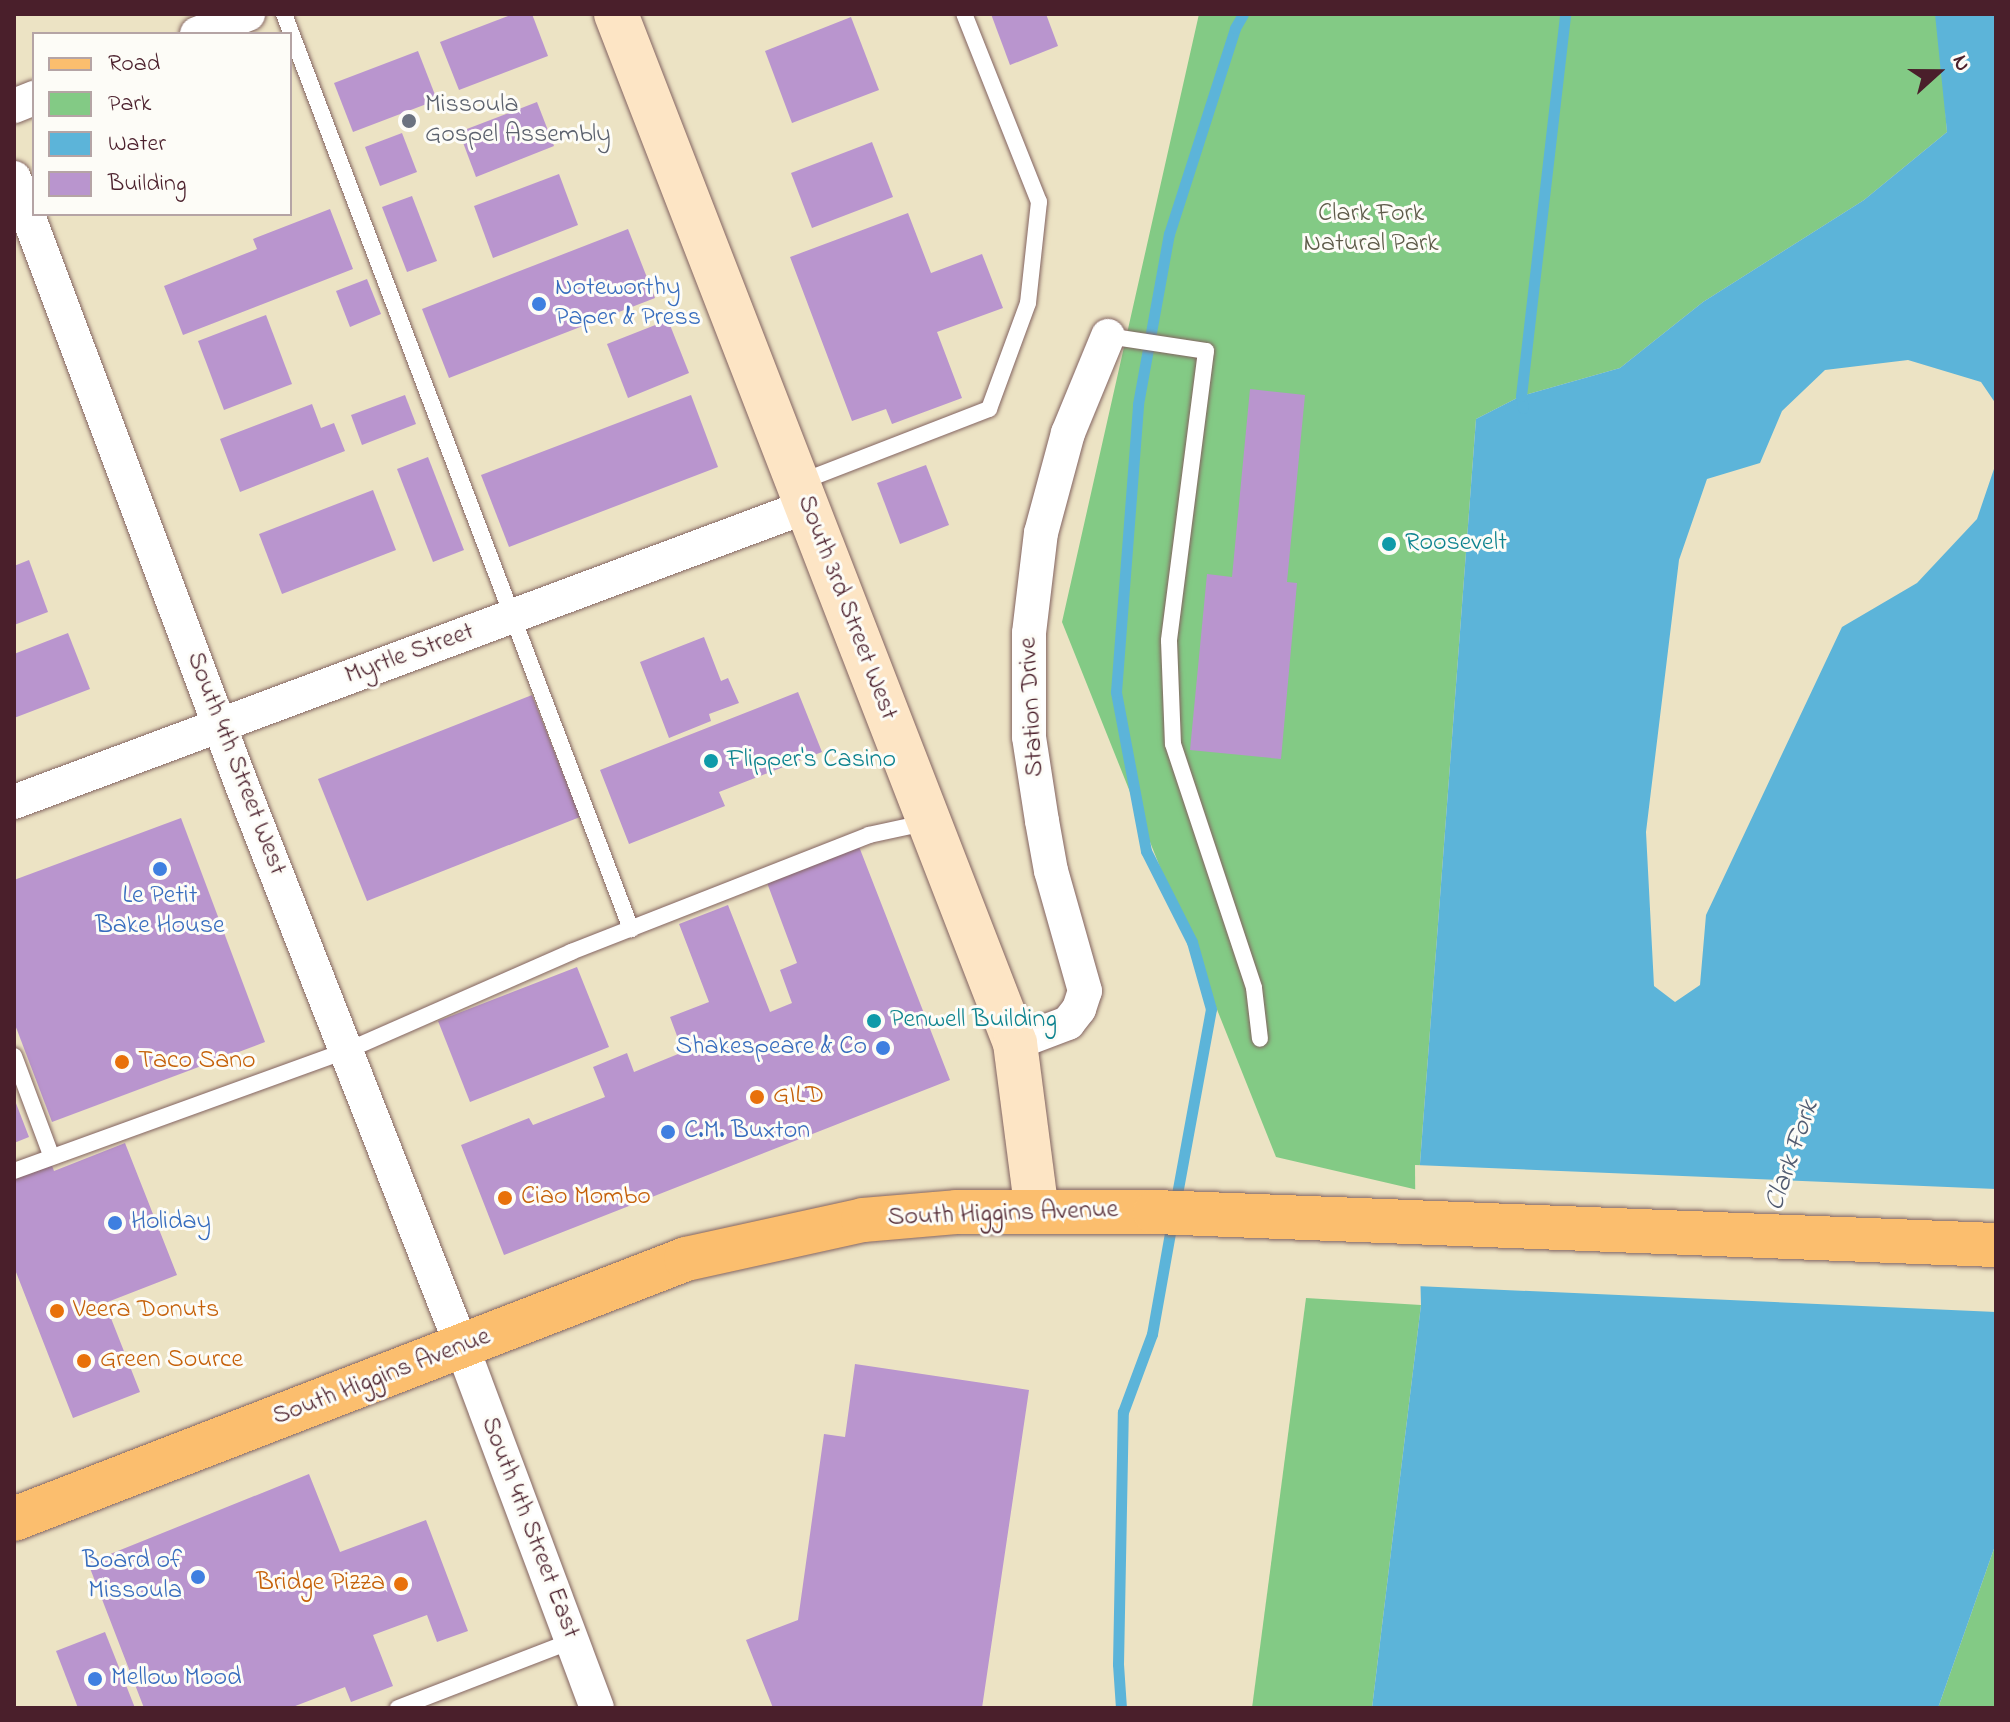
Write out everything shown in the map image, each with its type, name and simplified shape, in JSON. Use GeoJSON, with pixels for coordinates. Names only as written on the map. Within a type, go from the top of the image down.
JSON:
{"type":"FeatureCollection","features":[{"type":"Feature","properties":{"kind":"main road","name":"South Higgins Avenue"},"geometry":{"type":"LineString","coordinates":[[14,1519],[686,1259],[792,1233],[919,1215],[1155,1212],[1996,1245]]}},
{"type":"Feature","properties":{"kind":"street"},"geometry":{"type":"LineString","coordinates":[[202,32],[248,14]]}},
{"type":"Feature","properties":{"kind":"street","name":"South 3rd Street West"},"geometry":{"type":"LineString","coordinates":[[616,14],[1015,1043],[1037,1212]]}},
{"type":"Feature","properties":{"kind":"street","name":"South 4th Street West"},"geometry":{"type":"LineString","coordinates":[[14,178],[219,723],[462,1347]]}},
{"type":"Feature","properties":{"kind":"street","name":"Station Drive"},"geometry":{"type":"LineString","coordinates":[[1015,1043],[1068,1023],[1079,1009],[1085,991],[1051,871],[1042,821],[1029,737],[1029,633],[1041,533],[1068,433],[1118,337]]}},
{"type":"Feature","properties":{"kind":"street","name":"Myrtle Street"},"geometry":{"type":"LineString","coordinates":[[14,802],[219,723],[514,617],[801,496]]}},
{"type":"Feature","properties":{"kind":"street","name":"South 4th Street East"},"geometry":{"type":"LineString","coordinates":[[462,1347],[597,1708]]}},
{"type":"Feature","properties":{"kind":"lane"},"geometry":{"type":"LineString","coordinates":[[801,496],[989,409],[1028,303],[1039,202],[964,14]]}},
{"type":"Feature","properties":{"kind":"lane"},"geometry":{"type":"LineString","coordinates":[[292,35],[631,929]]}},
{"type":"Feature","properties":{"kind":"lane"},"geometry":{"type":"LineString","coordinates":[[1118,337],[1206,351],[1169,641],[1173,744],[1254,988],[1260,1039]]}},
{"type":"Feature","properties":{"kind":"lane"},"geometry":{"type":"LineString","coordinates":[[14,1171],[51,1155],[346,1051],[631,929],[869,835],[930,822]]}},
{"type":"Feature","properties":{"kind":"lane"},"geometry":{"type":"LineString","coordinates":[[14,1056],[51,1155]]}},
{"type":"Feature","properties":{"kind":"lane"},"geometry":{"type":"LineString","coordinates":[[398,1708],[572,1641]]}},
{"type":"Feature","properties":{"kind":"green space","name":"Clark Fork Natural Park"},"geometry":{"type":"Polygon","coordinates":[[[1199,14],[1935,14],[1939,24],[1947,132],[1864,200],[1703,302],[1620,368],[1521,396],[1476,419],[1418,1190],[1276,1157],[1062,622],[1199,14]]]}},
{"type":"Feature","properties":{"kind":"green space"},"geometry":{"type":"Polygon","coordinates":[[[1306,1298],[1421,1305],[1372,1708],[1252,1708],[1306,1298]]]}},
{"type":"Feature","properties":{"kind":"green space"},"geometry":{"type":"Polygon","coordinates":[[[1996,1543],[1996,1708],[1938,1708],[1996,1543]]]}},
{"type":"Feature","properties":{"kind":"water","name":"Clark Fork"},"geometry":{"type":"Polygon","coordinates":[[[1935,14],[1996,14],[1996,404],[1981,382],[1908,360],[1825,370],[1782,411],[1760,463],[1707,479],[1679,560],[1646,832],[1654,986],[1675,1002],[1700,985],[1706,915],[1842,627],[1917,583],[1977,519],[1996,463],[1996,1543],[1938,1708],[1372,1708],[1421,1305],[1418,1190],[1476,419],[1521,396],[1620,368],[1703,302],[1864,200],[1947,132],[1935,14]]]}},
{"type":"Feature","properties":{"kind":"pier"},"geometry":{"type":"Polygon","coordinates":[[[1415,1165],[1996,1189],[1996,1312],[1416,1286],[1415,1165]]]}},
{"type":"Feature","properties":{"kind":"building"},"geometry":{"type":"Polygon","coordinates":[[[513,14],[532,14],[548,56],[459,90],[440,42],[513,14]]]}},
{"type":"Feature","properties":{"kind":"building"},"geometry":{"type":"Polygon","coordinates":[[[991,14],[1046,14],[1058,46],[1010,65],[991,14]]]}},
{"type":"Feature","properties":{"kind":"building"},"geometry":{"type":"Polygon","coordinates":[[[851,17],[879,90],[792,123],[765,51],[851,17]]]}},
{"type":"Feature","properties":{"kind":"building"},"geometry":{"type":"Polygon","coordinates":[[[418,51],[437,100],[353,132],[334,83],[418,51]]]}},
{"type":"Feature","properties":{"kind":"building"},"geometry":{"type":"Polygon","coordinates":[[[537,102],[554,146],[476,177],[459,132],[537,102]]]}},
{"type":"Feature","properties":{"kind":"building"},"geometry":{"type":"Polygon","coordinates":[[[402,133],[417,172],[380,186],[365,147],[402,133]]]}},
{"type":"Feature","properties":{"kind":"building"},"geometry":{"type":"Polygon","coordinates":[[[872,142],[893,197],[812,228],[791,173],[872,142]]]}},
{"type":"Feature","properties":{"kind":"building"},"geometry":{"type":"Polygon","coordinates":[[[559,174],[578,225],[493,258],[474,206],[559,174]]]}},
{"type":"Feature","properties":{"kind":"building"},"geometry":{"type":"Polygon","coordinates":[[[412,196],[437,261],[407,272],[382,207],[412,196]]]}},
{"type":"Feature","properties":{"kind":"building"},"geometry":{"type":"Polygon","coordinates":[[[330,209],[353,269],[183,335],[164,286],[257,249],[253,239],[330,209]]]}},
{"type":"Feature","properties":{"kind":"building"},"geometry":{"type":"Polygon","coordinates":[[[908,213],[931,273],[982,254],[1003,308],[937,332],[962,398],[892,424],[886,409],[852,421],[790,257],[908,213]]]}},
{"type":"Feature","properties":{"kind":"building","name":"Noteworthy Paper & Press"},"geometry":{"type":"Polygon","coordinates":[[[628,229],[655,298],[449,378],[422,309],[628,229]]]}},
{"type":"Feature","properties":{"kind":"building"},"geometry":{"type":"Polygon","coordinates":[[[367,279],[381,314],[350,327],[336,291],[367,279]]]}},
{"type":"Feature","properties":{"kind":"building"},"geometry":{"type":"Polygon","coordinates":[[[266,315],[292,384],[224,410],[198,341],[266,315]]]}},
{"type":"Feature","properties":{"kind":"building"},"geometry":{"type":"Polygon","coordinates":[[[668,320],[689,373],[628,398],[607,344],[668,320]]]}},
{"type":"Feature","properties":{"kind":"building"},"geometry":{"type":"Polygon","coordinates":[[[1250,389],[1305,395],[1287,582],[1297,583],[1281,759],[1190,750],[1207,574],[1232,577],[1250,389]]]}},
{"type":"Feature","properties":{"kind":"building"},"geometry":{"type":"Polygon","coordinates":[[[405,395],[416,424],[362,445],[351,415],[405,395]]]}},
{"type":"Feature","properties":{"kind":"building"},"geometry":{"type":"Polygon","coordinates":[[[691,395],[718,467],[509,547],[481,475],[691,395]]]}},
{"type":"Feature","properties":{"kind":"building"},"geometry":{"type":"Polygon","coordinates":[[[312,404],[321,428],[334,423],[345,451],[240,492],[220,439],[312,404]]]}},
{"type":"Feature","properties":{"kind":"building"},"geometry":{"type":"Polygon","coordinates":[[[428,457],[464,550],[433,562],[397,469],[428,457]]]}},
{"type":"Feature","properties":{"kind":"building"},"geometry":{"type":"Polygon","coordinates":[[[926,465],[949,525],[900,544],[877,483],[926,465]]]}},
{"type":"Feature","properties":{"kind":"building"},"geometry":{"type":"Polygon","coordinates":[[[373,490],[396,550],[282,594],[259,534],[373,490]]]}},
{"type":"Feature","properties":{"kind":"building"},"geometry":{"type":"Polygon","coordinates":[[[29,560],[48,612],[14,625],[14,566],[29,560]]]}},
{"type":"Feature","properties":{"kind":"building"},"geometry":{"type":"Polygon","coordinates":[[[68,633],[90,689],[14,718],[14,654],[68,633]]]}},
{"type":"Feature","properties":{"kind":"building"},"geometry":{"type":"Polygon","coordinates":[[[704,637],[721,681],[728,678],[739,703],[709,714],[711,721],[669,738],[640,662],[704,637]]]}},
{"type":"Feature","properties":{"kind":"building","name":"Flipper's Casino"},"geometry":{"type":"Polygon","coordinates":[[[798,692],[822,752],[719,792],[725,806],[629,844],[600,770],[798,692]]]}},
{"type":"Feature","properties":{"kind":"building"},"geometry":{"type":"Polygon","coordinates":[[[532,695],[580,817],[367,901],[318,779],[532,695]]]}},
{"type":"Feature","properties":{"kind":"building"},"geometry":{"type":"Polygon","coordinates":[[[181,818],[265,1042],[52,1122],[14,1022],[14,880],[181,818]]]}},
{"type":"Feature","properties":{"kind":"building"},"geometry":{"type":"Polygon","coordinates":[[[858,844],[950,1080],[504,1255],[461,1145],[529,1118],[533,1125],[605,1097],[593,1067],[627,1053],[634,1072],[683,1052],[670,1017],[709,1002],[679,924],[728,905],[770,1012],[792,1003],[780,970],[797,963],[766,880],[858,844]]]}},
{"type":"Feature","properties":{"kind":"building"},"geometry":{"type":"Polygon","coordinates":[[[577,967],[609,1047],[470,1102],[438,1021],[577,967]]]}},
{"type":"Feature","properties":{"kind":"building"},"geometry":{"type":"Polygon","coordinates":[[[14,1098],[29,1137],[14,1143],[14,1098]]]}},
{"type":"Feature","properties":{"kind":"building"},"geometry":{"type":"Polygon","coordinates":[[[125,1143],[177,1275],[105,1303],[140,1392],[73,1418],[14,1267],[14,1177],[51,1163],[54,1171],[125,1143]]]}},
{"type":"Feature","properties":{"kind":"building"},"geometry":{"type":"Polygon","coordinates":[[[855,1364],[1029,1390],[982,1708],[773,1708],[746,1640],[798,1620],[824,1434],[845,1437],[855,1364]]]}},
{"type":"Feature","properties":{"kind":"building"},"geometry":{"type":"Polygon","coordinates":[[[309,1474],[340,1552],[426,1520],[468,1631],[437,1642],[427,1615],[373,1635],[393,1686],[351,1702],[345,1687],[290,1708],[144,1708],[88,1563],[309,1474]]]}},
{"type":"Feature","properties":{"kind":"building","name":"Mellow Mood"},"geometry":{"type":"Polygon","coordinates":[[[105,1632],[135,1708],[78,1708],[56,1651],[105,1632]]]}},
{"type":"Feature","properties":{"kind":"waterway"},"geometry":{"type":"LineString","coordinates":[[1175,1205],[1211,1009],[1192,942],[1146,851],[1116,692],[1138,404],[1169,234],[1235,28],[1243,14]]}},
{"type":"Feature","properties":{"kind":"waterway"},"geometry":{"type":"LineString","coordinates":[[1523,408],[1521,396],[1565,14]]}},
{"type":"Feature","properties":{"kind":"waterway"},"geometry":{"type":"LineString","coordinates":[[1121,1708],[1118,1664],[1123,1412],[1152,1334],[1172,1222]]}},
{"type":"Feature","properties":{"kind":"place","name":"Missoula Gospel Assembly"},"geometry":{"type":"Point","coordinates":[409,121]}},
{"type":"Feature","properties":{"kind":"place","name":"Noteworthy Paper & Press"},"geometry":{"type":"Point","coordinates":[539,304]}},
{"type":"Feature","properties":{"kind":"place","name":"Roosevelt"},"geometry":{"type":"Point","coordinates":[1389,544]}},
{"type":"Feature","properties":{"kind":"place","name":"Flipper's Casino"},"geometry":{"type":"Point","coordinates":[711,761]}},
{"type":"Feature","properties":{"kind":"place","name":"Le Petit Bake House"},"geometry":{"type":"Point","coordinates":[160,869]}},
{"type":"Feature","properties":{"kind":"place","name":"Penwell Building"},"geometry":{"type":"Point","coordinates":[874,1021]}},
{"type":"Feature","properties":{"kind":"place","name":"Shakespeare & Co"},"geometry":{"type":"Point","coordinates":[883,1048]}},
{"type":"Feature","properties":{"kind":"place","name":"Taco Sano"},"geometry":{"type":"Point","coordinates":[122,1062]}},
{"type":"Feature","properties":{"kind":"place","name":"GILD"},"geometry":{"type":"Point","coordinates":[757,1097]}},
{"type":"Feature","properties":{"kind":"place","name":"C.M. Buxton"},"geometry":{"type":"Point","coordinates":[668,1132]}},
{"type":"Feature","properties":{"kind":"place","name":"Ciao Mombo"},"geometry":{"type":"Point","coordinates":[505,1198]}},
{"type":"Feature","properties":{"kind":"place","name":"Holiday"},"geometry":{"type":"Point","coordinates":[115,1223]}},
{"type":"Feature","properties":{"kind":"place","name":"Veera Donuts"},"geometry":{"type":"Point","coordinates":[57,1311]}},
{"type":"Feature","properties":{"kind":"place","name":"Green Source"},"geometry":{"type":"Point","coordinates":[84,1361]}},
{"type":"Feature","properties":{"kind":"place","name":"Board of Missoula"},"geometry":{"type":"Point","coordinates":[198,1577]}},
{"type":"Feature","properties":{"kind":"place","name":"Bridge Pizza"},"geometry":{"type":"Point","coordinates":[401,1584]}},
{"type":"Feature","properties":{"kind":"place","name":"Mellow Mood"},"geometry":{"type":"Point","coordinates":[95,1679]}}]}
